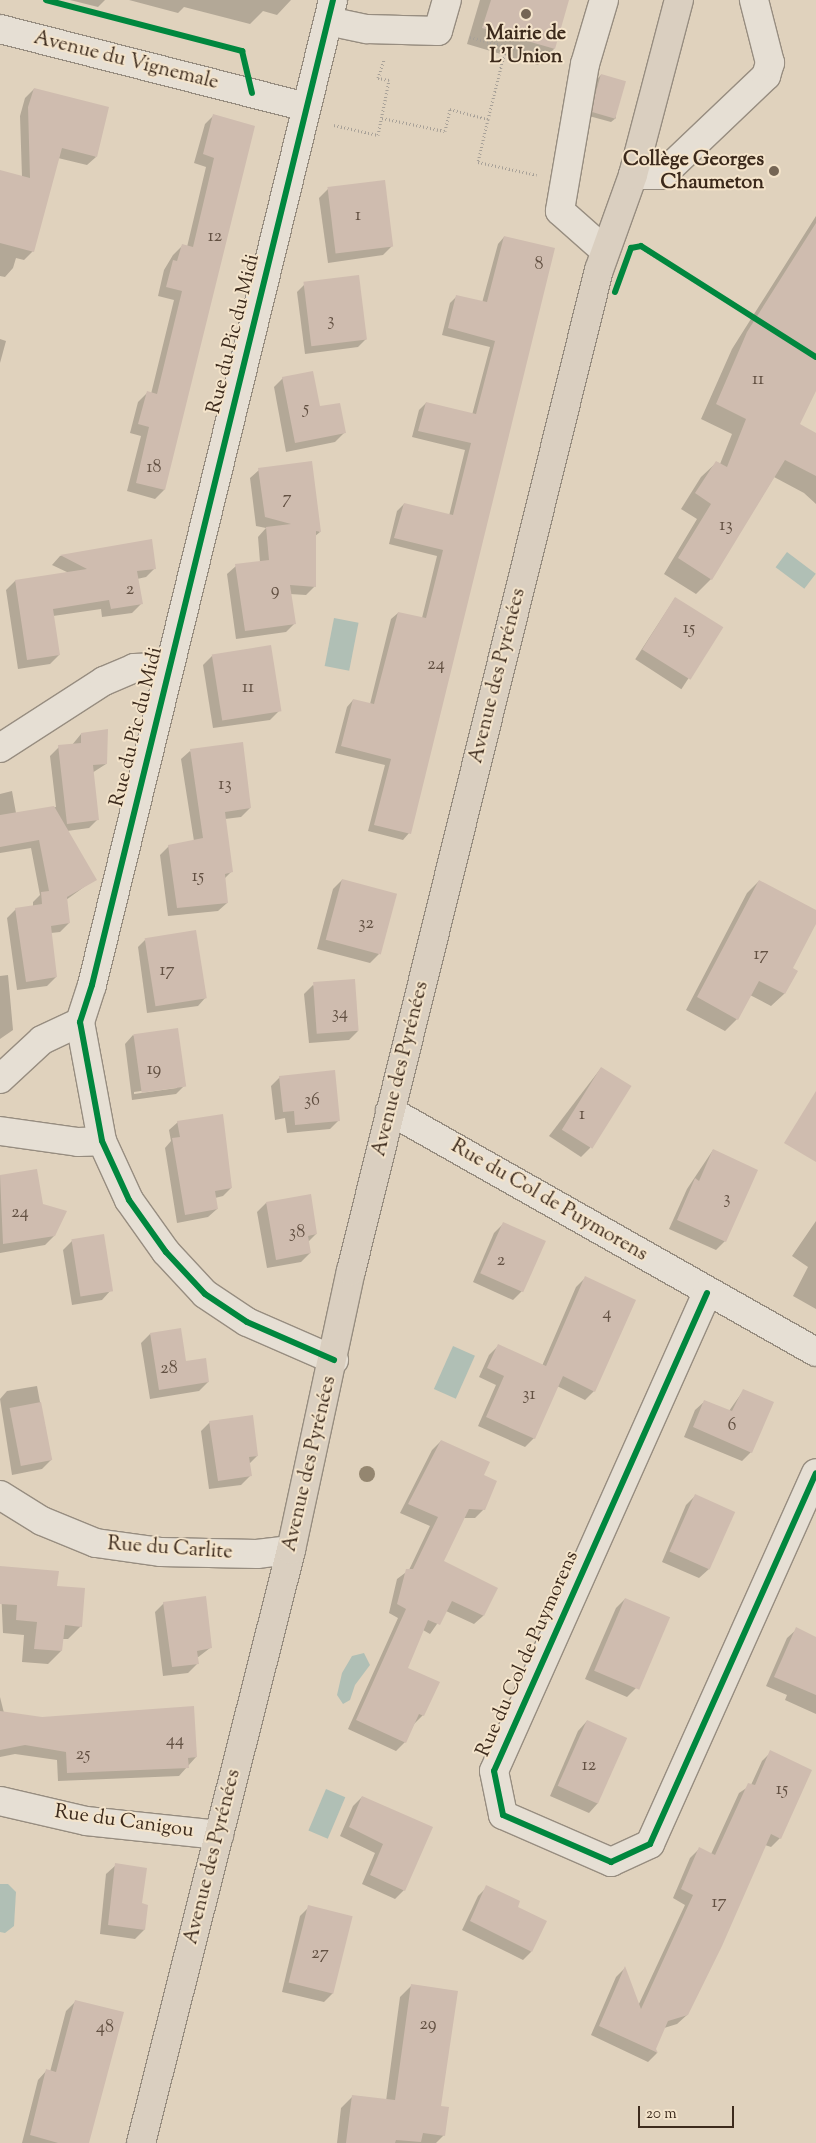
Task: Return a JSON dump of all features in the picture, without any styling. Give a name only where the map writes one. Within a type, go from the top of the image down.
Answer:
[{"type":"main road","name":"Avenue des Pyrénées","points":[[141,2143],[291,1550],[334,1360],[351,1271],[390,1111],[618,250],[633,175],[679,0]]},
{"type":"street","points":[[330,10],[367,29],[438,31],[447,0]]},
{"type":"street","points":[[604,0],[586,64],[560,211],[618,250]]},
{"type":"street","points":[[633,175],[662,175],[766,76],[770,63],[754,0]]},
{"type":"street","name":"Rue du Pic du Midi","points":[[330,10],[92,985],[80,1022],[102,1141],[129,1200],[166,1252],[205,1294],[246,1322],[334,1360]]},
{"type":"street","name":"Avenue du Vignemale","points":[[0,29],[306,107]]},
{"type":"street","points":[[0,748],[104,681],[134,668],[169,667]]},
{"type":"street","points":[[0,1079],[42,1040],[80,1022]]},
{"type":"street","name":"Rue du Col de Puymorens","points":[[390,1111],[707,1293],[816,1352]]},
{"type":"street","points":[[0,1131],[78,1142],[102,1141]]},
{"type":"street","name":"Rue du Col de Puymorens","points":[[707,1293],[494,1771],[502,1815],[611,1862],[650,1844],[816,1473]]},
{"type":"street","name":"Rue du Carlite","points":[[0,1495],[42,1521],[96,1543],[161,1552],[257,1554],[291,1550]]},
{"type":"street","name":"Rue du Canigou","points":[[0,1801],[86,1822],[219,1835]]},
{"type":"path","points":[[470,37],[548,58]]},
{"type":"path","points":[[506,47],[478,162],[523,172]]},
{"type":"path","points":[[330,124],[378,135],[390,80],[378,78],[384,56]]},
{"type":"path","points":[[382,118],[444,131],[450,109],[488,119]]},
{"type":"path","points":[[618,250],[641,246],[816,357]]},
{"type":"shaded area","points":[[787,552],[816,574],[804,589],[776,567]]},
{"type":"shaded area","points":[[334,618],[359,623],[349,671],[325,666]]},
{"type":"shaded area","points":[[453,1346],[475,1356],[456,1399],[434,1389]]},
{"type":"shaded area","points":[[364,1653],[370,1665],[355,1685],[350,1700],[343,1704],[337,1695],[342,1673],[352,1656]]},
{"type":"shaded area","points":[[326,1789],[345,1797],[328,1839],[308,1830]]},
{"type":"shaded area","points":[[0,1884],[8,1884],[16,1892],[14,1926],[5,1933],[0,1932]]},
{"type":"building","name":"Mairie de L'Union","points":[[491,0],[569,0],[555,49],[482,28]]},
{"type":"building","points":[[601,74],[626,81],[615,119],[590,111]]},
{"type":"building","points":[[34,88],[109,107],[97,157],[62,148],[34,252],[0,243],[0,170],[30,178],[28,107]]},
{"type":"building","points":[[213,114],[255,126],[165,490],[136,483],[149,427],[138,424],[147,391],[157,394],[182,291],[166,287],[173,260],[177,261],[182,244],[193,247],[214,158],[203,154]]},
{"type":"building","points":[[385,180],[393,247],[336,254],[327,187]]},
{"type":"building","points":[[816,223],[816,391],[800,424],[816,433],[816,476],[785,460],[712,580],[678,558],[711,504],[695,493],[716,461],[727,467],[746,419],[716,404],[747,332]]},
{"type":"building","points":[[504,236],[555,248],[411,834],[374,825],[391,759],[341,746],[353,699],[374,704],[398,612],[426,618],[443,550],[394,538],[404,503],[453,515],[471,443],[418,431],[426,402],[476,414],[495,341],[448,328],[456,295],[487,302]]},
{"type":"building","points":[[359,275],[367,340],[311,346],[303,282]]},
{"type":"building","points":[[313,371],[320,406],[340,403],[346,433],[295,443],[282,377]]},
{"type":"building","points":[[312,461],[321,532],[316,531],[316,587],[290,585],[296,624],[245,631],[235,564],[269,560],[266,527],[291,524],[265,517],[258,468]]},
{"type":"building","points":[[152,539],[156,569],[137,571],[143,604],[111,609],[109,600],[53,609],[60,655],[27,660],[15,580],[87,569],[60,555]]},
{"type":"building","points":[[675,597],[723,627],[690,680],[642,650]]},
{"type":"building","points":[[271,645],[281,711],[222,721],[212,654]]},
{"type":"building","points":[[108,729],[107,764],[93,765],[99,820],[67,824],[58,745],[81,743],[81,733]]},
{"type":"building","points":[[243,742],[251,808],[225,812],[233,872],[225,874],[228,903],[177,908],[168,845],[203,838],[190,749]]},
{"type":"building","points":[[54,806],[97,880],[67,897],[70,923],[51,926],[57,977],[26,982],[15,908],[42,904],[41,892],[49,891],[39,840],[0,847],[0,815]]},
{"type":"building","points":[[342,879],[397,894],[381,955],[326,940]]},
{"type":"building","points":[[759,880],[816,910],[816,924],[793,968],[798,971],[785,994],[759,981],[738,1020],[697,997]]},
{"type":"building","points":[[196,930],[207,998],[155,1006],[145,938]]},
{"type":"building","points":[[355,979],[359,1031],[317,1034],[313,982]]},
{"type":"building","points":[[178,1028],[186,1086],[142,1093],[133,1034]]},
{"type":"building","points":[[601,1067],[632,1086],[592,1149],[562,1130]]},
{"type":"building","points":[[335,1070],[340,1121],[295,1125],[294,1111],[283,1112],[279,1076]]},
{"type":"building","points":[[816,1091],[816,1162],[784,1143]]},
{"type":"building","points":[[223,1114],[232,1188],[215,1191],[218,1209],[185,1215],[172,1138],[180,1137],[177,1121]]},
{"type":"building","points":[[713,1149],[758,1170],[726,1242],[677,1220],[695,1178],[699,1181]]},
{"type":"building","points":[[37,1169],[43,1204],[67,1211],[55,1236],[3,1244],[0,1175]]},
{"type":"building","points":[[311,1194],[317,1234],[308,1236],[311,1253],[276,1260],[266,1202]]},
{"type":"building","points":[[503,1222],[546,1241],[523,1292],[480,1273]]},
{"type":"building","points":[[104,1234],[113,1291],[80,1296],[71,1239]]},
{"type":"building","points":[[585,1276],[636,1300],[595,1392],[563,1376],[535,1439],[486,1417],[504,1376],[487,1368],[498,1344],[546,1366]]},
{"type":"building","points":[[181,1328],[186,1361],[206,1358],[209,1382],[159,1390],[150,1333]]},
{"type":"building","points":[[743,1389],[774,1402],[752,1453],[693,1427],[704,1400],[732,1411]]},
{"type":"building","points":[[41,1402],[52,1460],[21,1466],[10,1408]]},
{"type":"building","points":[[253,1415],[258,1456],[249,1457],[252,1476],[218,1481],[209,1421]]},
{"type":"building","points":[[441,1440],[490,1462],[484,1475],[497,1481],[485,1510],[469,1509],[444,1561],[498,1588],[484,1616],[452,1601],[440,1625],[428,1620],[408,1668],[440,1682],[424,1716],[419,1714],[406,1743],[356,1720],[406,1609],[397,1604],[406,1569],[413,1569],[438,1517],[408,1504]]},
{"type":"building","points":[[695,1494],[735,1512],[710,1569],[669,1552]]},
{"type":"building","points":[[0,1566],[59,1571],[57,1586],[85,1588],[82,1627],[65,1625],[62,1651],[34,1649],[37,1622],[16,1620],[17,1605],[0,1604]]},
{"type":"building","points":[[206,1596],[212,1648],[197,1651],[199,1664],[172,1667],[163,1602]]},
{"type":"building","points":[[625,1598],[670,1617],[639,1690],[594,1671]]},
{"type":"building","points":[[796,1627],[816,1637],[816,1695],[774,1677]]},
{"type":"building","points":[[194,1706],[197,1757],[188,1758],[189,1768],[67,1773],[66,1752],[25,1745],[0,1750],[0,1711],[42,1717]]},
{"type":"building","points":[[587,1720],[627,1738],[598,1804],[558,1786]]},
{"type":"building","points":[[770,1750],[812,1770],[781,1839],[771,1834],[722,1946],[688,2015],[668,2021],[656,2049],[658,2053],[599,2026],[625,1966],[641,2009],[693,1895],[681,1889],[699,1847],[715,1855],[748,1783],[755,1785]]},
{"type":"building","points":[[362,1796],[433,1827],[405,1891],[370,1875],[383,1844],[349,1827]]},
{"type":"building","points":[[115,1863],[147,1868],[142,1903],[148,1905],[145,1930],[108,1925]]},
{"type":"building","points":[[486,1885],[520,1901],[518,1907],[547,1921],[532,1952],[470,1921]]},
{"type":"building","points":[[308,1905],[353,1916],[333,1994],[289,1983]]},
{"type":"building","points":[[411,1984],[458,1991],[441,2106],[449,2107],[445,2136],[423,2133],[421,2142],[396,2140],[395,2143],[346,2143],[352,2095],[395,2100]]},
{"type":"building","points":[[75,2000],[124,2012],[89,2143],[58,2143],[30,2135],[46,2069],[56,2072]]},
{"type":"cycle path","points":[[46,0],[242,51],[252,93]]},
{"type":"cycle path","points":[[333,0],[92,985],[80,1022],[102,1141],[129,1200],[166,1252],[205,1294],[247,1322],[334,1360]]},
{"type":"cycle path","points":[[615,292],[631,248],[641,246],[816,357]]},
{"type":"cycle path","points":[[707,1293],[494,1771],[503,1815],[611,1862],[650,1844],[816,1473]]},
{"type":"place","name":"Mairie de L'Union","points":[[526,14]]},
{"type":"place","name":"Collège Georges Chaumeton","points":[[774,171]]}]
